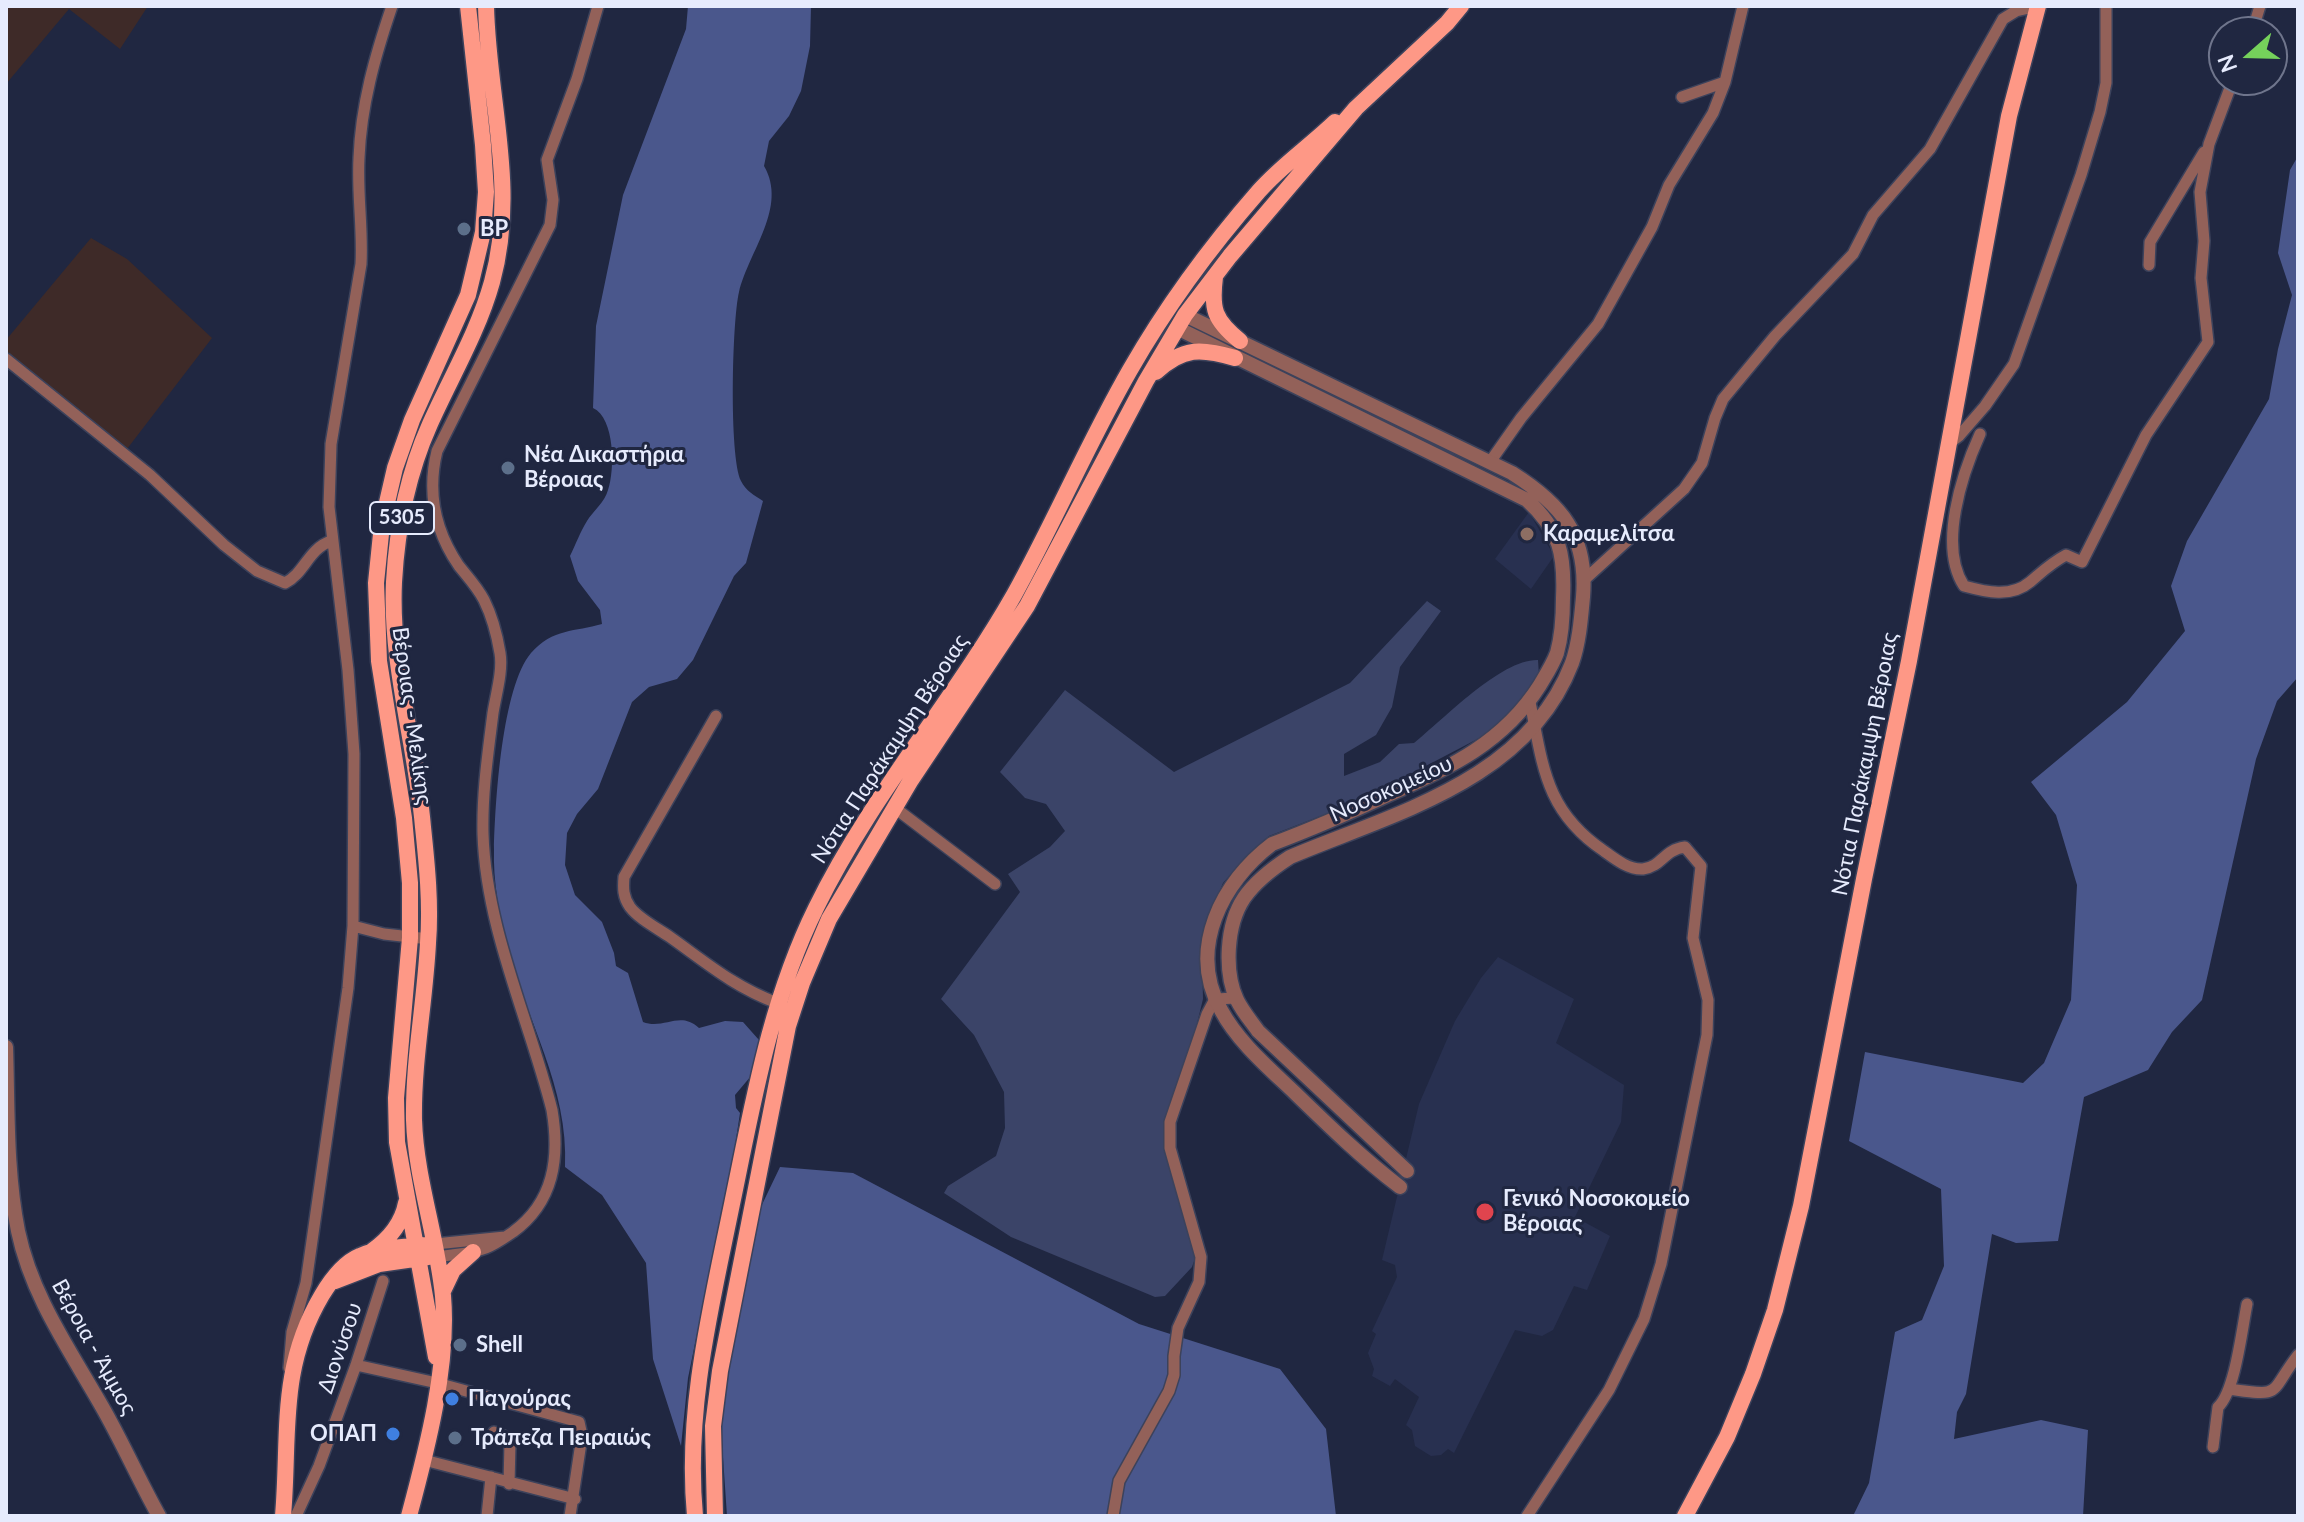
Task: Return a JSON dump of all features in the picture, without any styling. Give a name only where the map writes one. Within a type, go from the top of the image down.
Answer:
[{"type":"main road","name":"Βέροιας - Μελίκης","points":[[418,1252],[397,1142],[396,1098],[410,938],[404,818],[379,661],[376,583],[382,524],[395,468],[412,420],[468,295],[483,232],[486,192],[483,145],[468,6]]},
{"type":"main road","name":"Βέροιας - Μελίκης","points":[[436,1250],[418,1163],[414,1118],[429,939],[428,883],[423,825],[397,661],[394,583],[400,527],[412,473],[429,427],[486,301],[499,249],[504,211],[503,172],[486,6]]},
{"type":"main road","name":"Νότια Παράκαμψη Βέροιας","points":[[695,1516],[691,1477],[692,1439],[702,1351],[777,1003],[784,979],[817,905],[884,790],[1014,595],[1129,371],[1215,276],[1356,108],[1447,23],[1461,6]]},
{"type":"main road","name":"Νότια Παράκαμψη Βέροιας","points":[[1685,1516],[1727,1437],[1753,1374],[1775,1310],[1801,1206],[1950,443],[2009,116],[2038,6]]},
{"type":"main road","name":"Νότια Παράκαμψη Βέροιας","points":[[715,1516],[713,1426],[720,1371],[788,1026],[829,919],[895,808],[1027,606],[1177,317],[1261,189],[1299,152],[1344,114],[1356,108]]},
{"type":"main road","points":[[1215,276],[1213,304],[1216,317],[1240,341]]},
{"type":"main road","points":[[1146,381],[1174,357],[1185,352],[1210,351],[1235,358]]},
{"type":"main road","points":[[378,1266],[382,1243],[398,1225],[407,1201]]},
{"type":"main road","points":[[378,1266],[418,1252],[436,1250]]},
{"type":"main road","name":"5305","points":[[409,1516],[424,1460],[445,1336],[436,1250]]},
{"type":"main road","name":"5305","points":[[418,1252],[438,1379]]},
{"type":"main road","points":[[442,1293],[453,1270],[473,1252]]},
{"type":"main road","points":[[283,1516],[289,1386],[302,1335],[330,1283],[346,1264],[393,1264],[417,1279],[424,1293]]},
{"type":"street","points":[[289,1386],[292,1332],[306,1283],[348,988],[353,926],[354,754],[348,670],[331,541],[331,444],[361,264],[363,238],[359,160],[363,119],[369,79],[392,6]]},
{"type":"street","points":[[436,1250],[473,1252],[494,1245],[534,1213],[544,1198],[554,1169],[556,1135],[545,1081],[493,908],[485,862],[486,763],[501,657],[484,599],[458,565],[440,530],[433,505],[433,467],[437,451],[550,225],[553,200],[547,160],[577,79],[598,6]]},
{"type":"street","points":[[1490,462],[1598,324],[1652,227],[1669,185],[1713,113],[1725,82],[1743,6]]},
{"type":"street","points":[[1583,581],[1684,489],[1702,463],[1723,399],[1775,336],[1853,254],[1873,215],[1930,149],[2003,19],[2016,11],[2038,6]]},
{"type":"street","points":[[1950,443],[2002,385],[2014,364],[2029,324],[2100,112],[2106,83],[2106,6]]},
{"type":"street","points":[[1682,97],[1725,82]]},
{"type":"street","points":[[1980,434],[1957,493],[1953,552],[1956,575],[1964,586],[1991,593],[2011,591],[2028,584],[2047,565],[2066,555],[2082,562],[2146,435],[2208,342],[2201,278],[2204,241],[2200,192],[2209,144],[2227,96]]},
{"type":"street","points":[[2149,265],[2150,242],[2209,144]]},
{"type":"street","name":"Νοσοκομείου","points":[[1177,317],[1240,341],[1490,462],[1538,489],[1557,506],[1570,525],[1581,563],[1583,581],[1579,631],[1573,660],[1551,704],[1503,757],[1448,792],[1304,851],[1276,866],[1244,898],[1233,920],[1229,963],[1236,998],[1258,1031],[1407,1171]]},
{"type":"street","name":"Νοσοκομείου","points":[[1177,317],[1235,358],[1527,500],[1543,515],[1561,551],[1564,572],[1562,624],[1557,653],[1530,702],[1482,748],[1446,770],[1272,844],[1253,859],[1229,888],[1212,926],[1207,948],[1215,999],[1238,1035],[1333,1130],[1400,1187]]},
{"type":"street","points":[[6,359],[150,475],[224,545],[257,571],[285,583],[319,546],[331,541]]},
{"type":"street","points":[[1527,1516],[1609,1390],[1644,1319],[1661,1264],[1701,1070],[1707,1035],[1708,1000],[1693,938],[1701,866],[1685,847],[1673,849],[1655,866],[1640,869],[1621,863],[1591,842],[1564,814],[1548,787],[1530,702]]},
{"type":"street","points":[[716,716],[624,877],[622,890],[627,902],[641,917],[729,980],[777,1003]]},
{"type":"street","points":[[895,808],[995,884]]},
{"type":"street","points":[[353,926],[429,939]]},
{"type":"street","points":[[1113,1516],[1119,1481],[1169,1391],[1174,1375],[1178,1328],[1199,1282],[1201,1257],[1170,1148],[1170,1122],[1207,1014],[1215,999],[1236,998]]},
{"type":"street","name":"Βέροια - Άμμος","points":[[6,1047],[8,1167],[19,1233],[42,1303],[107,1416],[159,1516]]},
{"type":"street","points":[[436,1250],[505,1237]]},
{"type":"street","name":"Διονύσου","points":[[296,1516],[319,1466],[356,1365],[378,1266]]},
{"type":"street","points":[[2213,1447],[2218,1407],[2229,1389],[2247,1304]]},
{"type":"street","points":[[2229,1389],[2265,1394],[2272,1391],[2298,1355]]},
{"type":"street","points":[[356,1365],[438,1379],[579,1422],[582,1436],[575,1499],[570,1516]]},
{"type":"street","points":[[494,1432],[510,1443],[509,1484]]},
{"type":"street","points":[[424,1460],[575,1499]]},
{"type":"street","points":[[487,1516],[491,1477]]},
{"type":"shaded area","points":[[6,6],[148,6],[120,49],[69,9],[6,84]]},
{"type":"shaded area","points":[[688,6],[811,6],[810,46],[801,91],[789,116],[769,141],[764,166],[772,197],[769,213],[744,276],[737,307],[733,388],[737,467],[745,488],[763,501],[746,563],[734,576],[693,660],[677,679],[649,687],[632,702],[598,789],[577,814],[567,833],[565,865],[575,895],[602,922],[616,966],[628,973],[643,1022],[658,1024],[678,1020],[699,1028],[725,1021],[743,1022],[759,1040],[751,1076],[735,1095],[736,1108],[740,1113],[735,1146],[688,1378],[681,1446],[653,1359],[646,1263],[602,1195],[565,1167],[564,1138],[553,1082],[515,973],[501,921],[494,849],[502,746],[521,669],[531,653],[548,639],[602,624],[600,610],[578,581],[570,556],[585,525],[606,494],[612,470],[606,422],[593,408],[596,326],[623,195],[686,29]]},
{"type":"shaded area","points":[[2298,156],[2298,677],[2277,701],[2256,759],[2202,1000],[2172,1032],[2148,1070],[2084,1097],[2058,1241],[2016,1243],[1992,1234],[1966,1394],[1957,1412],[1954,1439],[2041,1420],[2088,1430],[2083,1516],[1853,1516],[1869,1483],[1895,1332],[1922,1320],[1944,1266],[1941,1189],[1849,1141],[1865,1052],[2023,1083],[2044,1063],[2071,1000],[2077,885],[2056,815],[2031,782],[2127,702],[2185,631],[2171,586],[2187,541],[2269,399],[2292,295],[2278,253],[2290,170]]},
{"type":"shaded area","points":[[91,238],[127,259],[212,338],[127,449],[6,351],[6,340]]},
{"type":"shaded area","name":"Καραμελίτσα","points":[[1529,512],[1554,556],[1531,589],[1495,559]]},
{"type":"shaded area","points":[[1427,601],[1441,611],[1400,667],[1392,707],[1376,735],[1344,754],[1344,776],[1380,762],[1399,744],[1414,743],[1473,692],[1507,669],[1538,660],[1539,676],[1512,710],[1487,734],[1357,802],[1269,836],[1223,883],[1207,922],[1202,956],[1203,999],[1167,1117],[1166,1157],[1196,1255],[1192,1267],[1165,1296],[1155,1297],[1011,1237],[944,1193],[948,1186],[996,1156],[1005,1128],[1004,1092],[974,1035],[941,999],[1020,892],[1008,874],[1050,847],[1065,831],[1046,804],[1025,798],[1000,772],[1065,690],[1174,772],[1350,683]]},
{"type":"shaded area","name":"Γενικό Νοσοκομείο Βέροιας","points":[[1498,957],[1574,999],[1556,1043],[1624,1085],[1621,1122],[1575,1217],[1610,1236],[1587,1290],[1574,1286],[1553,1330],[1542,1336],[1515,1330],[1454,1453],[1448,1449],[1441,1455],[1431,1456],[1415,1446],[1412,1430],[1406,1425],[1419,1397],[1395,1379],[1390,1386],[1372,1376],[1374,1369],[1368,1353],[1376,1334],[1372,1331],[1397,1277],[1395,1265],[1382,1260],[1419,1104],[1455,1021]]},
{"type":"shaded area","points":[[780,1167],[853,1173],[1139,1324],[1280,1369],[1326,1429],[1336,1516],[727,1516],[720,1413],[757,1215]]},
{"type":"place","name":"BP","points":[[464,229]]},
{"type":"place","name":"Νέα Δικαστήρια Βέροιας","points":[[508,468]]},
{"type":"place","name":"Καραμελίτσα","points":[[1527,534]]},
{"type":"place","name":"Γενικό Νοσοκομείο Βέροιας","points":[[1485,1212]]},
{"type":"place","name":"Shell","points":[[460,1345]]},
{"type":"place","name":"Παγούρας","points":[[452,1399]]},
{"type":"place","name":"ΟΠΑΠ","points":[[393,1434]]},
{"type":"place","name":"Τράπεζα Πειραιώς","points":[[455,1438]]}]
